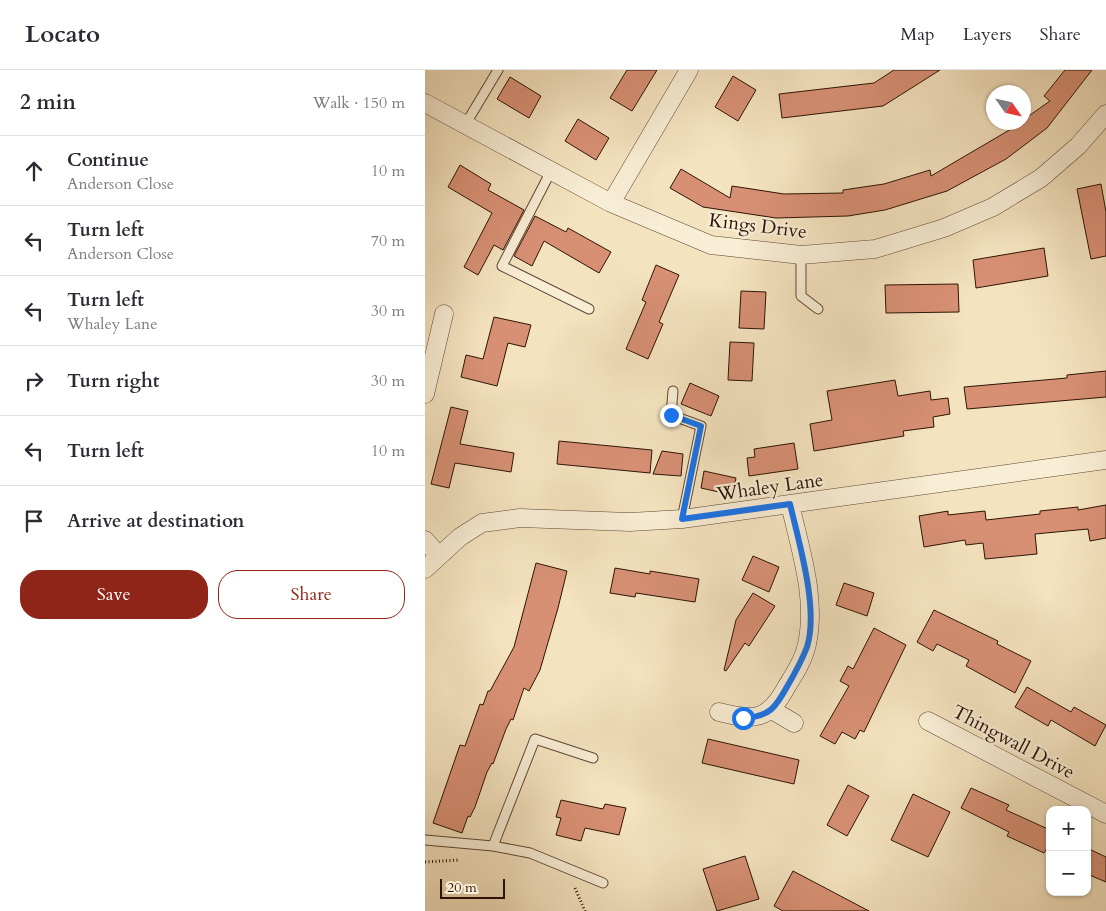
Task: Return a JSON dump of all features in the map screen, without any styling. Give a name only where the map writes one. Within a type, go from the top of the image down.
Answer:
[{"type":"street","points":[[611,203],[689,70]]},
{"type":"street","name":"Kings Drive","points":[[425,103],[611,203],[711,245],[801,255],[875,249],[944,228],[993,207],[1041,178],[1078,146],[1106,114]]},
{"type":"street","points":[[425,394],[444,314]]},
{"type":"street","name":"Whaley Lane","points":[[425,569],[460,537],[482,523],[520,518],[630,522],[682,519],[1106,460]]},
{"type":"street","points":[[719,712],[759,717],[772,710],[798,667],[807,645],[809,618],[808,582],[790,504]]},
{"type":"street","points":[[425,540],[439,556]]},
{"type":"street","points":[[772,710],[794,723]]},
{"type":"street","name":"Thingwall Drive","points":[[928,721],[1106,814]]},
{"type":"lane","points":[[465,125],[498,70]]},
{"type":"lane","points":[[551,171],[502,266],[589,309]]},
{"type":"lane","points":[[801,255],[801,296],[818,309]]},
{"type":"lane","points":[[673,391],[671,415],[701,426],[682,519]]},
{"type":"lane","points":[[493,846],[535,739],[593,758]]},
{"type":"lane","points":[[425,840],[493,846],[530,853],[603,883]]},
{"type":"path","points":[[425,862],[463,860]]},
{"type":"path","points":[[573,885],[585,911]]},
{"type":"building","points":[[627,70],[657,70],[632,111],[610,98]]},
{"type":"building","points":[[894,70],[940,70],[883,106],[782,118],[779,94],[874,83]]},
{"type":"building","points":[[1065,70],[1092,70],[1047,128],[1006,159],[947,191],[885,210],[848,216],[776,218],[703,207],[670,188],[681,169],[730,198],[732,186],[784,194],[843,193],[843,190],[884,184],[930,170],[931,176],[1009,130],[1031,130],[1031,114],[1050,101],[1044,96]]},
{"type":"building","points":[[733,76],[756,90],[738,121],[715,107]]},
{"type":"building","points":[[510,77],[541,96],[529,118],[497,99]]},
{"type":"building","points":[[578,119],[609,138],[596,160],[565,141]]},
{"type":"building","points":[[460,165],[491,184],[488,190],[524,210],[503,250],[494,245],[478,275],[464,267],[492,213],[448,187]]},
{"type":"building","points":[[1101,184],[1106,212],[1106,256],[1091,259],[1077,189]]},
{"type":"building","points":[[535,216],[566,232],[568,228],[611,252],[599,273],[544,241],[532,266],[514,256]]},
{"type":"building","points":[[1044,248],[1048,276],[976,288],[973,260]]},
{"type":"building","points":[[656,265],[679,275],[659,322],[663,324],[648,359],[626,349],[646,302],[642,300]]},
{"type":"building","points":[[958,284],[959,312],[886,313],[885,285]]},
{"type":"building","points":[[741,291],[766,292],[764,329],[739,328]]},
{"type":"building","points":[[494,317],[531,325],[525,347],[508,343],[497,386],[461,377],[466,355],[483,359]]},
{"type":"building","points":[[730,342],[754,343],[752,381],[728,380]]},
{"type":"building","points":[[1106,371],[1106,397],[967,409],[964,387],[1067,378],[1067,375]]},
{"type":"building","points":[[895,380],[898,396],[930,391],[931,400],[948,398],[950,414],[933,417],[934,427],[903,431],[904,436],[814,451],[810,424],[832,420],[827,391]]},
{"type":"building","points":[[690,383],[719,396],[711,416],[681,404]]},
{"type":"building","points":[[451,407],[468,411],[460,444],[514,453],[511,472],[455,463],[449,488],[431,484]]},
{"type":"building","points":[[559,441],[652,450],[650,473],[557,464]]},
{"type":"building","points":[[794,443],[798,469],[749,476],[747,458],[755,457],[754,449]]},
{"type":"building","points":[[662,451],[683,454],[681,476],[653,474]]},
{"type":"building","points":[[704,471],[736,478],[732,495],[701,488]]},
{"type":"building","points":[[1106,505],[1106,538],[1090,541],[1088,529],[1035,534],[1037,554],[985,559],[983,543],[966,545],[965,540],[924,547],[919,516],[948,511],[948,515],[985,511],[986,520],[1040,514],[1040,511],[1078,507],[1078,510]]},
{"type":"building","points":[[753,556],[779,567],[769,592],[742,580]]},
{"type":"building","points":[[536,563],[567,571],[558,608],[540,670],[529,691],[524,688],[513,720],[511,719],[506,729],[493,764],[487,772],[475,807],[470,817],[468,816],[462,833],[433,823],[460,745],[465,746],[480,704],[483,705],[488,691],[490,691],[514,647]]},
{"type":"building","points":[[615,568],[650,574],[650,571],[699,579],[695,602],[636,593],[635,597],[610,593]]},
{"type":"building","points":[[844,583],[874,593],[867,616],[836,605]]},
{"type":"building","points":[[753,593],[775,606],[749,646],[745,643],[726,671],[724,670],[736,620]]},
{"type":"building","points":[[934,610],[998,641],[997,644],[1031,661],[1015,693],[966,666],[969,660],[937,644],[933,651],[917,642]]},
{"type":"building","points":[[874,628],[906,645],[864,732],[860,730],[855,739],[842,732],[835,744],[820,736],[849,686],[840,681],[848,666],[853,669]]},
{"type":"building","points":[[1027,687],[1071,712],[1074,707],[1106,725],[1095,746],[1051,720],[1048,726],[1015,707]]},
{"type":"building","points":[[708,739],[799,760],[794,784],[702,763]]},
{"type":"building","points":[[848,785],[869,796],[847,836],[827,825]]},
{"type":"building","points":[[971,788],[1009,805],[1006,810],[1046,828],[1046,850],[1044,853],[1007,836],[1009,832],[961,808]]},
{"type":"building","points":[[913,794],[950,812],[928,857],[891,840]]},
{"type":"building","points":[[561,800],[603,809],[605,804],[626,808],[619,835],[585,828],[581,841],[556,835],[561,818],[556,817]]},
{"type":"building","points":[[1091,850],[1106,857],[1106,882],[1091,876]]},
{"type":"building","points":[[745,856],[759,899],[717,911],[703,869]]},
{"type":"building","points":[[793,871],[869,911],[783,911],[774,906]]},
{"type":"route","points":[[671,415],[701,426],[682,519],[790,504],[808,582],[809,618],[807,645],[798,667],[772,710],[759,717],[743,718]]}]
